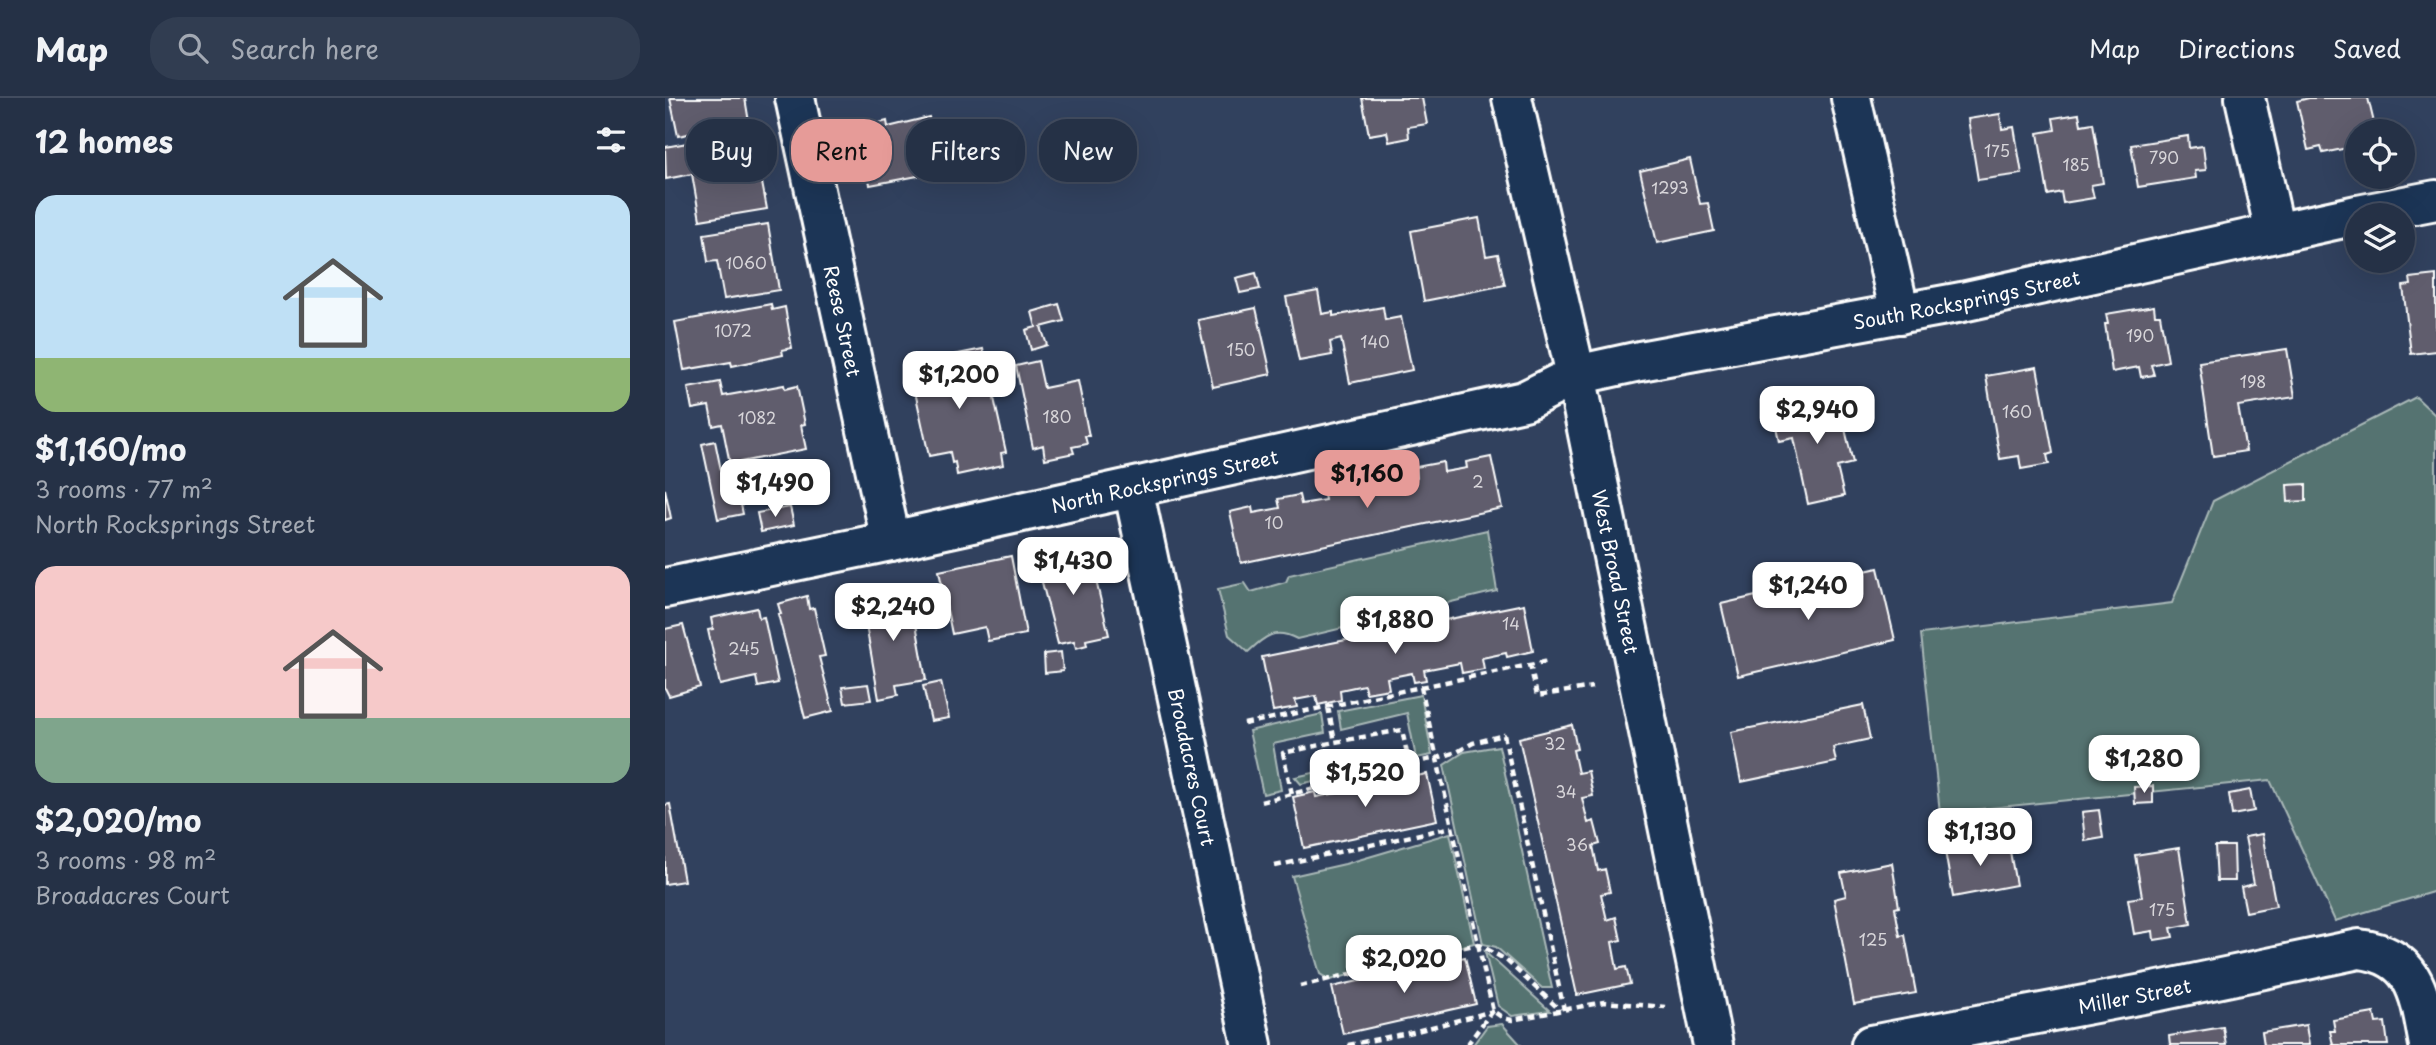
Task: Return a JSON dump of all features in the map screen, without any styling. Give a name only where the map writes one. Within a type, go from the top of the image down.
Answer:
[{"type":"street","name":"Reese Street","points":[[795,98],[891,541]]},
{"type":"street","name":"West Broad Street","points":[[1512,98],[1576,375],[1713,1045]]},
{"type":"street","points":[[1851,98],[1900,314]]},
{"type":"street","points":[[2245,98],[2275,232]]},
{"type":"street","name":"South Rocksprings Street","points":[[2415,204],[2436,200]]},
{"type":"street","name":"South Rocksprings Street","points":[[1576,375],[1988,296],[2345,218]]},
{"type":"street","name":"North Rocksprings Street","points":[[665,588],[891,541],[1524,401],[1576,375]]},
{"type":"street","name":"Broadacres Court","points":[[1133,488],[1252,1045]]},
{"type":"street","name":"Miller Street","points":[[1871,1045],[2159,991],[2359,949],[2378,952],[2405,968],[2415,983],[2421,1000],[2429,1045]]},
{"type":"path","points":[[1244,724],[1549,661]]},
{"type":"path","points":[[1530,664],[1537,696],[1592,687]]},
{"type":"path","points":[[1421,687],[1493,1011]]},
{"type":"path","points":[[1328,707],[1335,742]]},
{"type":"path","points":[[1292,794],[1283,753],[1402,730],[1409,763]]},
{"type":"path","points":[[1261,802],[1437,758],[1457,752],[1473,743],[1504,735],[1562,1010]]},
{"type":"path","points":[[1275,866],[1452,827]]},
{"type":"path","points":[[1300,986],[1478,944],[1506,960],[1562,1010]]},
{"type":"path","points":[[1348,1045],[1413,1032],[1493,1011],[1512,1020],[1604,1002],[1665,1007]]},
{"type":"path","points":[[1467,1045],[1493,1011]]},
{"type":"green space","points":[[2416,397],[2436,416],[2436,891],[2335,921],[2270,780],[1940,813],[1921,634],[2172,603],[2213,501]]},
{"type":"green space","points":[[1487,530],[1497,591],[1297,639],[1289,635],[1270,635],[1248,652],[1229,635],[1218,589],[1245,583],[1251,592],[1286,582],[1289,575]]},
{"type":"green space","points":[[1421,695],[1432,755],[1416,758],[1407,713],[1341,729],[1338,711]]},
{"type":"green space","points":[[1322,714],[1325,733],[1273,744],[1281,790],[1263,794],[1249,731]]},
{"type":"green space","points":[[1499,746],[1552,988],[1542,988],[1496,947],[1483,944],[1444,765],[1464,752]]},
{"type":"green space","points":[[1347,753],[1351,766],[1397,756],[1393,762],[1301,784],[1295,777],[1331,769],[1330,757]]},
{"type":"green space","points":[[1450,833],[1474,943],[1330,980],[1320,974],[1292,876],[1345,864]]},
{"type":"green space","points":[[1485,952],[1550,1011],[1512,1016],[1498,1006]]},
{"type":"green space","points":[[1502,1024],[1521,1045],[1473,1045],[1487,1026]]},
{"type":"building","points":[[670,98],[745,98],[748,119],[686,119],[686,134],[678,136]]},
{"type":"building","points":[[1362,98],[1422,98],[1427,124],[1408,127],[1409,138],[1389,142],[1387,132],[1369,135]]},
{"type":"building","points":[[2309,98],[2368,98],[2373,119],[2345,119],[2345,148],[2323,153],[2321,147],[2308,150],[2297,101]]},
{"type":"building","points":[[2000,114],[2002,129],[2014,127],[2022,174],[1978,180],[1968,119]]},
{"type":"building","points":[[2079,114],[2081,125],[2093,123],[2103,183],[2091,185],[2094,198],[2063,203],[2061,192],[2048,195],[2038,133],[2055,130],[2053,118]]},
{"type":"building","points":[[906,123],[906,178],[892,181],[892,126]]},
{"type":"building","points":[[2188,136],[2189,148],[2203,146],[2206,170],[2195,171],[2196,178],[2138,187],[2131,145]]},
{"type":"building","points":[[686,143],[686,175],[666,179],[665,147]]},
{"type":"building","points":[[1690,159],[1700,204],[1708,203],[1714,231],[1657,243],[1640,171]]},
{"type":"building","points":[[693,182],[762,182],[767,209],[700,220]]},
{"type":"building","points":[[1479,218],[1486,256],[1498,254],[1505,285],[1424,301],[1411,231]]},
{"type":"building","points":[[768,224],[779,290],[724,299],[717,261],[708,262],[704,234]]},
{"type":"building","points":[[1256,273],[1260,289],[1240,293],[1236,278]]},
{"type":"building","points":[[2436,275],[2436,351],[2411,354],[2403,286],[2411,285],[2410,278]]},
{"type":"building","points":[[1318,291],[1322,314],[1333,312],[1333,316],[1383,307],[1385,320],[1401,317],[1412,370],[1350,383],[1341,339],[1330,342],[1332,355],[1299,361],[1286,297]]},
{"type":"building","points":[[771,304],[772,310],[785,307],[792,348],[782,350],[783,355],[732,366],[731,362],[684,370],[675,322]]},
{"type":"building","points":[[1059,304],[1064,321],[1041,327],[1047,345],[1031,350],[1026,330],[1036,327],[1032,312]]},
{"type":"building","points":[[2154,306],[2155,315],[2160,315],[2168,361],[2151,365],[2154,375],[2141,377],[2139,367],[2112,372],[2106,314]]},
{"type":"building","points":[[1256,308],[1271,374],[1213,387],[1198,320]]},
{"type":"building","points":[[983,349],[1006,452],[1001,453],[1003,465],[957,475],[950,452],[929,456],[909,364]]},
{"type":"building","points":[[2287,349],[2295,397],[2238,406],[2246,451],[2213,456],[2199,362]]},
{"type":"building","points":[[1038,361],[1044,388],[1078,381],[1089,436],[1085,436],[1087,444],[1072,447],[1074,453],[1045,459],[1043,445],[1033,448],[1016,366]]},
{"type":"building","points":[[2037,367],[2053,453],[2047,455],[2049,464],[2021,469],[2019,456],[2000,459],[1986,376]]},
{"type":"building","points":[[720,382],[723,396],[784,385],[785,389],[797,386],[805,424],[801,425],[806,449],[730,464],[722,424],[713,426],[709,406],[692,409],[688,388]]},
{"type":"building","points":[[1812,398],[1814,404],[1838,399],[1853,463],[1837,467],[1844,496],[1808,504],[1794,438],[1779,441],[1773,412],[1801,406],[1800,401]]},
{"type":"building","points":[[715,441],[722,475],[734,472],[743,514],[718,519],[702,444]]},
{"type":"building","points":[[1491,457],[1502,508],[1241,563],[1230,512],[1252,507],[1253,513],[1280,508],[1278,499],[1299,495],[1301,504],[1325,500],[1323,489],[1347,485],[1349,494],[1370,490],[1368,478],[1394,473],[1396,482],[1417,478],[1416,467],[1443,462],[1444,472],[1467,468],[1466,462]]},
{"type":"building","points":[[2306,484],[2306,501],[2288,502],[2287,485]]},
{"type":"building","points":[[665,489],[671,518],[665,520]]},
{"type":"building","points":[[790,507],[794,525],[761,532],[757,513]]},
{"type":"building","points":[[1088,547],[1109,635],[1086,640],[1087,645],[1076,648],[1074,641],[1058,644],[1036,559]]},
{"type":"building","points":[[1011,556],[1026,634],[988,641],[985,627],[952,634],[939,571]]},
{"type":"building","points":[[1878,568],[1895,640],[1738,676],[1721,604]]},
{"type":"building","points":[[899,591],[901,603],[912,601],[926,680],[896,685],[898,695],[879,699],[863,608],[869,607],[867,597]]},
{"type":"building","points":[[807,596],[809,609],[814,608],[825,656],[819,657],[833,711],[805,718],[778,614],[781,614],[778,604]]},
{"type":"building","points":[[1524,604],[1533,651],[1507,657],[1506,653],[1482,658],[1484,669],[1462,673],[1460,663],[1424,670],[1426,680],[1414,682],[1412,673],[1387,678],[1389,689],[1366,693],[1364,685],[1340,690],[1341,700],[1318,705],[1316,696],[1295,700],[1297,707],[1273,711],[1262,657]]},
{"type":"building","points":[[757,608],[759,618],[764,617],[778,683],[758,687],[756,677],[720,685],[708,630],[713,629],[711,618]]},
{"type":"building","points":[[683,625],[700,687],[669,696],[665,688],[665,629]]},
{"type":"building","points":[[1061,652],[1063,671],[1045,673],[1044,654]]},
{"type":"building","points":[[941,682],[949,718],[931,721],[923,686]]},
{"type":"building","points":[[868,684],[871,700],[845,703],[842,687]]},
{"type":"building","points":[[1863,705],[1870,739],[1833,747],[1836,762],[1741,782],[1731,732]]},
{"type":"building","points":[[1572,725],[1577,749],[1573,750],[1578,773],[1588,771],[1593,796],[1582,798],[1588,823],[1594,821],[1600,844],[1593,846],[1598,871],[1605,869],[1610,892],[1601,894],[1607,920],[1616,917],[1621,940],[1612,942],[1617,969],[1626,967],[1630,984],[1577,995],[1519,738]]},
{"type":"building","points":[[1410,769],[1411,777],[1427,774],[1437,820],[1304,848],[1293,797],[1315,792],[1316,797],[1338,793],[1336,784],[1361,780],[1363,790],[1386,785],[1384,774]]},
{"type":"building","points":[[2153,786],[2153,803],[2135,804],[2134,787]]},
{"type":"building","points":[[2250,790],[2254,811],[2232,815],[2229,794]]},
{"type":"building","points":[[670,804],[684,881],[665,884],[665,805]]},
{"type":"building","points":[[2099,810],[2103,838],[2085,841],[2082,812]]},
{"type":"building","points":[[2262,834],[2276,906],[2246,912],[2241,887],[2254,884],[2245,837]]},
{"type":"building","points":[[2008,840],[2016,885],[1953,897],[1945,851]]},
{"type":"building","points":[[2215,846],[2234,846],[2235,881],[2217,881]]},
{"type":"building","points":[[2179,848],[2191,924],[2171,928],[2173,937],[2154,940],[2153,931],[2134,934],[2128,899],[2142,897],[2135,855]]},
{"type":"building","points":[[1892,863],[1899,907],[1895,908],[1900,936],[1905,935],[1916,993],[1854,1004],[1834,899],[1846,896],[1841,873]]},
{"type":"building","points":[[1465,957],[1476,1004],[1343,1034],[1332,987]]},
{"type":"building","points":[[2374,1013],[2376,1023],[2385,1022],[2388,1045],[2333,1045],[2330,1031],[2335,1031],[2333,1020]]},
{"type":"building","points":[[2306,1025],[2309,1045],[2264,1045],[2262,1032]]},
{"type":"building","points":[[2223,1027],[2226,1045],[2170,1045],[2169,1036]]}]
